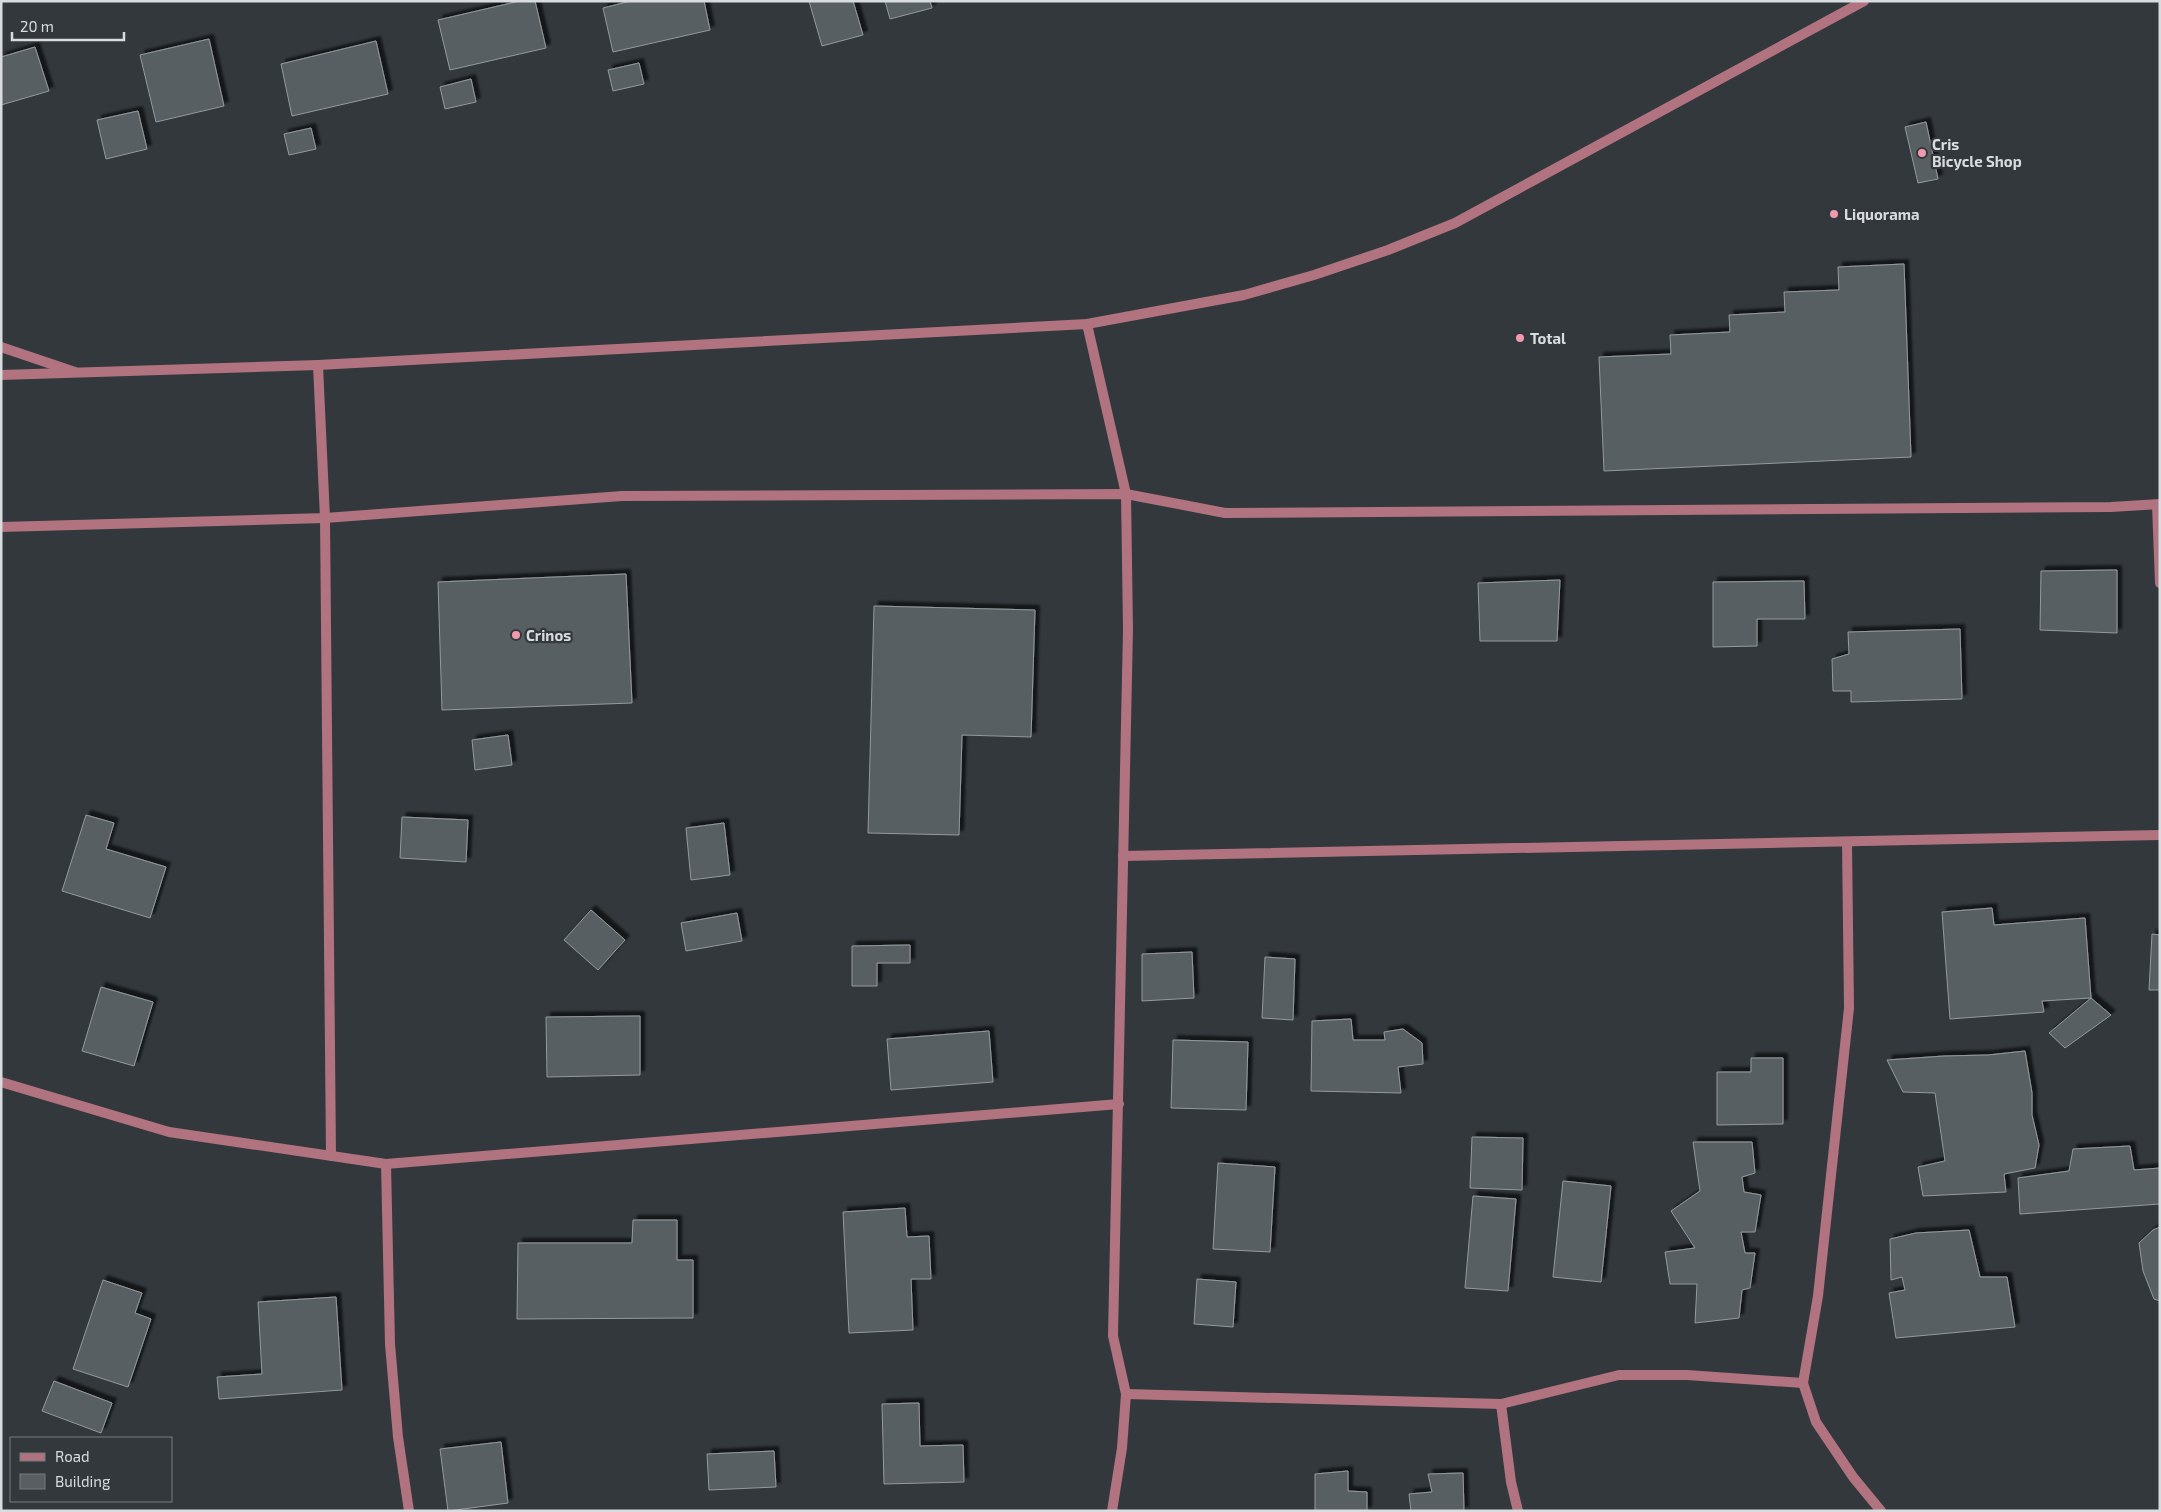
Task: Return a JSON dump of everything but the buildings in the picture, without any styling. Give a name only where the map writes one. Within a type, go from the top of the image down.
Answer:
[{"type":"street","points":[[1,375],[318,365],[1087,324],[1244,295],[1314,275],[1388,250],[1456,223],[1864,1]]},
{"type":"street","points":[[1087,324],[1126,494],[1128,629],[1113,1336],[1126,1394],[1122,1448],[1112,1511]]},
{"type":"street","points":[[1,347],[76,373]]},
{"type":"street","points":[[318,365],[325,518],[331,1156]]},
{"type":"street","points":[[1,527],[325,518],[622,496],[1126,494],[1225,513],[2111,507],[2158,504],[2160,583]]},
{"type":"street","points":[[1123,856],[2160,835]]},
{"type":"street","points":[[1847,842],[1849,1008],[1818,1296],[1803,1383],[1816,1422],[1853,1476],[1881,1511]]},
{"type":"street","points":[[1,1082],[169,1132],[386,1164],[1119,1104]]},
{"type":"street","points":[[386,1164],[390,1344],[398,1437],[409,1511]]},
{"type":"street","points":[[1126,1394],[1501,1404],[1618,1375],[1687,1375],[1803,1383]]},
{"type":"street","points":[[1501,1404],[1511,1482],[1518,1511]]},
{"type":"place","name":"Cris Bicycle Shop","points":[[1922,153]]},
{"type":"place","name":"Liquorama","points":[[1834,214]]},
{"type":"place","name":"Total","points":[[1520,338]]},
{"type":"place","name":"Crinos","points":[[516,635]]}]
